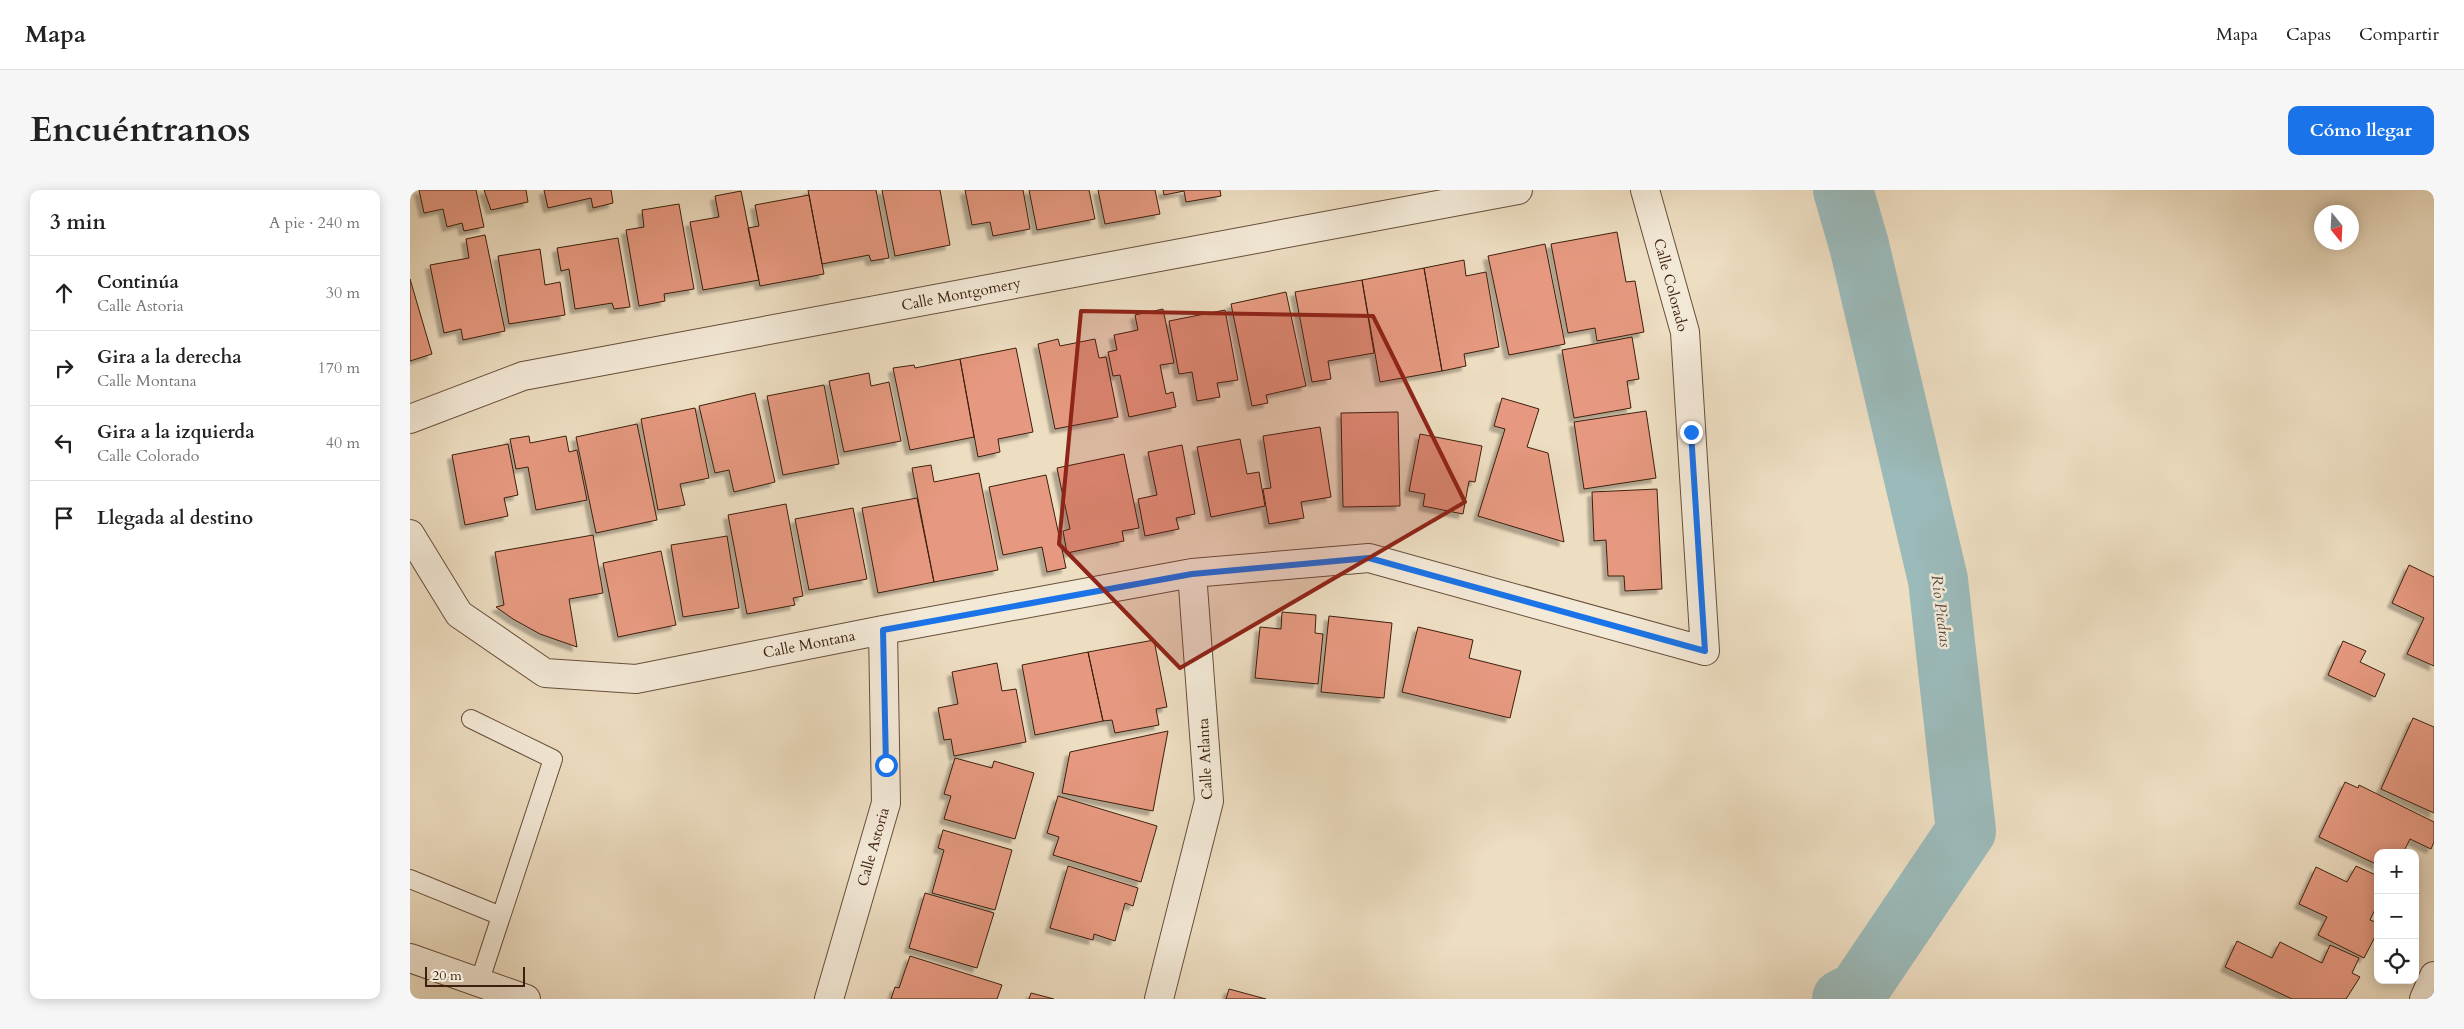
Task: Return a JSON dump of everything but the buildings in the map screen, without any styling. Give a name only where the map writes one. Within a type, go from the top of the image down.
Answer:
[{"type":"street","name":"Calle Montgomery","points":[[410,419],[523,376],[1518,190]]},
{"type":"street","name":"Calle Colorado","points":[[1645,190],[1685,332],[1705,651]]},
{"type":"street","name":"Calle Montana","points":[[410,534],[459,614],[545,673],[636,679],[883,630],[1192,574],[1369,558],[1705,651]]},
{"type":"street","name":"Calle Atlanta","points":[[1159,999],[1209,801],[1192,574]]},
{"type":"street","name":"Calle Astoria","points":[[829,999],[886,803],[883,630]]},
{"type":"street","points":[[410,958],[526,999]]},
{"type":"street","points":[[2424,999],[2434,976]]},
{"type":"lane","points":[[471,719],[553,759],[479,983]]},
{"type":"lane","points":[[410,879],[501,916]]},
{"type":"highlighted area","points":[[1081,311],[1373,316],[1465,502],[1180,668],[1059,544]]},
{"type":"waterway","name":"Río Piedras","points":[[1842,999],[1858,991],[1966,831],[1938,580],[1859,245],[1843,190]]},
{"type":"route","points":[[886,765],[883,630],[1192,574],[1369,558],[1705,651],[1691,432]]}]
